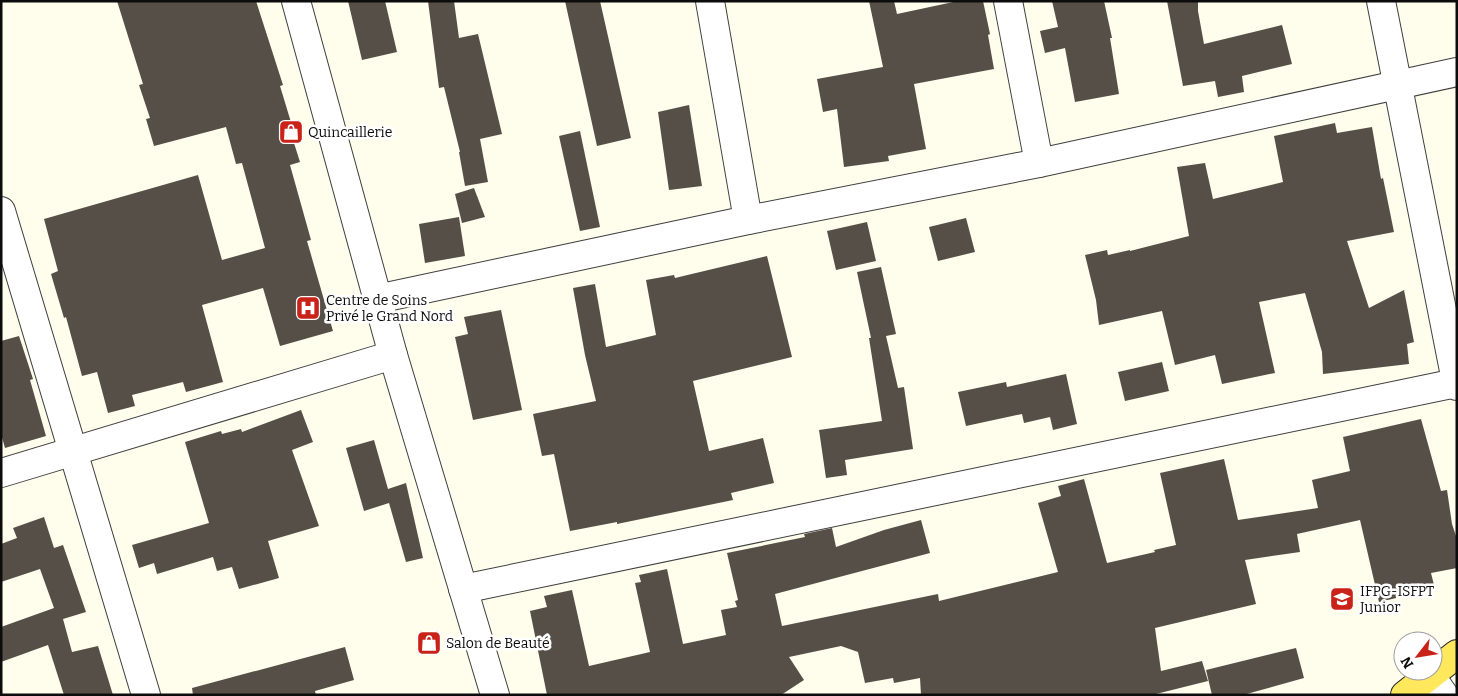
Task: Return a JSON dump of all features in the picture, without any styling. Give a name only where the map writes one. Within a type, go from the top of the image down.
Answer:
[{"type":"main road","points":[[1405,695],[1437,685],[1457,654]]},
{"type":"street","points":[[296,1],[392,355],[495,695]]},
{"type":"street","points":[[710,1],[748,220]]},
{"type":"street","points":[[1008,1],[1039,163]]},
{"type":"street","points":[[463,589],[1456,384],[1381,1]]},
{"type":"street","points":[[377,299],[748,220],[1039,163],[1457,72]]},
{"type":"street","points":[[1,211],[146,695]]},
{"type":"street","points":[[1,473],[392,355]]},
{"type":"building","points":[[117,1],[256,1],[283,85],[280,86],[297,142],[294,143],[300,162],[290,165],[311,240],[307,241],[333,331],[280,346],[263,288],[202,305],[223,382],[186,392],[183,382],[132,395],[135,406],[108,413],[97,372],[82,376],[66,317],[64,318],[51,274],[58,271],[44,219],[198,175],[222,260],[265,248],[242,163],[236,164],[226,127],[154,146],[146,119],[150,118],[139,85],[143,84]]},
{"type":"building","points":[[348,1],[385,1],[397,52],[362,60]]},
{"type":"building","points":[[428,1],[454,1],[459,38],[478,34],[502,134],[480,139],[488,182],[465,186],[460,152],[444,87],[439,88]]},
{"type":"building","points":[[565,1],[600,1],[631,138],[597,146]]},
{"type":"building","points":[[869,1],[894,1],[897,14],[958,1],[983,1],[990,34],[988,35],[994,69],[914,84],[926,149],[888,156],[889,161],[844,167],[837,109],[823,112],[817,79],[883,67]]},
{"type":"building","points":[[1052,1],[1104,1],[1112,38],[1110,38],[1119,94],[1075,102],[1065,48],[1045,53],[1040,31],[1058,27]]},
{"type":"building","points":[[1167,1],[1198,1],[1204,44],[1282,25],[1292,64],[1242,76],[1244,92],[1218,97],[1215,81],[1183,86]]},
{"type":"building","points":[[689,105],[702,186],[669,190],[658,112]]},
{"type":"building","points":[[1335,123],[1337,133],[1372,127],[1381,179],[1383,178],[1394,232],[1347,241],[1369,308],[1404,290],[1414,342],[1407,344],[1409,364],[1323,374],[1322,352],[1305,293],[1259,302],[1275,373],[1222,384],[1215,355],[1175,365],[1162,311],[1099,325],[1096,300],[1085,255],[1107,250],[1108,255],[1130,251],[1189,236],[1177,167],[1205,163],[1213,199],[1283,182],[1274,136]]},
{"type":"building","points":[[580,131],[600,227],[580,231],[559,136]]},
{"type":"building","points":[[474,188],[485,217],[462,223],[455,194]]},
{"type":"building","points":[[459,217],[465,256],[425,263],[419,224]]},
{"type":"building","points":[[966,218],[975,252],[938,261],[929,227]]},
{"type":"building","points":[[867,222],[876,261],[836,270],[827,231]]},
{"type":"building","points":[[767,256],[792,357],[693,381],[709,451],[763,438],[774,483],[731,493],[733,500],[617,524],[617,522],[570,531],[554,454],[542,456],[533,414],[596,401],[585,355],[573,288],[595,284],[606,347],[656,335],[646,280],[674,275],[675,278]]},
{"type":"building","points":[[881,267],[896,334],[886,336],[898,388],[904,387],[913,449],[845,460],[847,475],[826,478],[819,430],[882,421],[869,338],[871,338],[857,272]]},
{"type":"building","points":[[501,310],[522,410],[473,420],[455,337],[468,334],[464,317]]},
{"type":"building","points":[[19,336],[33,379],[30,380],[46,436],[5,448],[1,434],[1,341]]},
{"type":"building","points":[[1162,362],[1169,391],[1125,401],[1118,372]]},
{"type":"building","points":[[1066,374],[1077,424],[1053,430],[1050,417],[1024,423],[1022,414],[966,426],[958,392],[1006,382],[1007,387]]},
{"type":"building","points":[[301,410],[313,442],[292,450],[319,526],[268,541],[279,578],[239,589],[232,567],[217,571],[213,557],[157,574],[154,563],[139,568],[132,545],[209,523],[185,442],[221,431],[222,434],[241,429],[242,432]]},
{"type":"building","points":[[1421,419],[1441,491],[1447,490],[1452,524],[1457,539],[1457,568],[1431,573],[1435,589],[1379,602],[1360,520],[1297,534],[1300,552],[1245,560],[1256,604],[1155,628],[1161,671],[1202,661],[1208,681],[1152,695],[921,695],[920,678],[894,683],[893,678],[865,683],[858,652],[841,646],[789,657],[804,680],[781,695],[547,695],[530,611],[547,607],[544,596],[572,590],[589,666],[650,652],[635,583],[641,582],[639,575],[667,569],[683,644],[726,635],[721,610],[737,607],[735,601],[738,600],[727,553],[805,537],[804,534],[832,528],[836,547],[884,530],[921,520],[930,553],[775,594],[782,626],[938,594],[939,601],[1058,572],[1038,503],[1061,496],[1058,486],[1084,479],[1107,563],[1176,545],[1160,473],[1224,459],[1238,520],[1318,508],[1312,480],[1350,471],[1343,437]]},
{"type":"building","points":[[374,440],[388,489],[406,483],[423,558],[406,562],[389,503],[364,511],[346,448]]},
{"type":"building","points":[[44,517],[54,548],[63,545],[86,612],[63,619],[72,652],[98,646],[113,695],[64,695],[48,645],[1,662],[1,627],[54,608],[40,569],[1,582],[1,544],[17,538],[13,528]]},
{"type":"building","points":[[345,647],[354,680],[315,691],[316,695],[193,695],[192,688]]},
{"type":"building","points":[[1296,648],[1304,678],[1243,695],[1212,695],[1206,670]]},
{"type":"place","name":"Quincaillerie","points":[[291,132]]},
{"type":"place","name":"Centre de Soins Privé le Grand Nord","points":[[308,308]]},
{"type":"place","name":"IFPG-ISFPT Junior","points":[[1342,599]]},
{"type":"place","name":"Salon de Beauté","points":[[429,643]]}]
